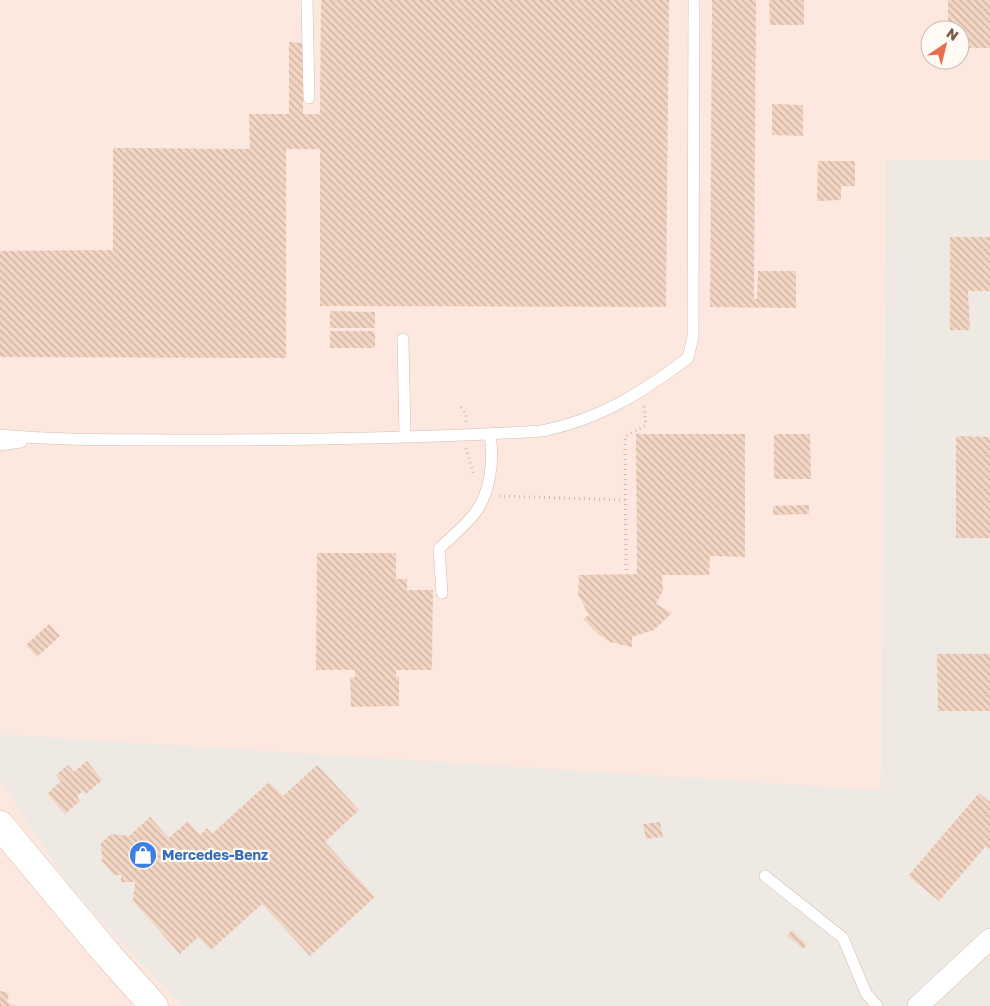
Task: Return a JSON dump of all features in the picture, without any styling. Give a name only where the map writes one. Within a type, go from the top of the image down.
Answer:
[{"type":"main road","points":[[0,809],[26,855]]},
{"type":"main road","points":[[0,825],[109,956],[154,1006]]},
{"type":"street","points":[[918,1006],[990,939]]},
{"type":"lane","points":[[307,0],[309,98]]},
{"type":"lane","points":[[0,436],[46,439],[405,437],[542,431],[568,426],[598,416],[643,392],[688,358],[693,337],[694,0]]},
{"type":"lane","points":[[403,339],[405,437]]},
{"type":"lane","points":[[442,593],[439,549],[476,512],[489,480],[493,449],[490,434]]},
{"type":"lane","points":[[0,445],[46,439]]},
{"type":"lane","points":[[765,876],[843,938],[866,993],[877,1006]]},
{"type":"path","points":[[626,570],[625,437],[646,426],[643,392]]},
{"type":"path","points":[[461,407],[466,414],[466,452],[471,461],[477,490],[483,496],[626,500]]},
{"type":"shaded area","points":[[0,0],[990,0],[990,160],[886,160],[881,791],[0,734]]},
{"type":"shaded area","points":[[886,160],[990,160],[990,1006],[182,1006],[68,885],[0,780],[0,734],[881,790]]},
{"type":"shaded area","points":[[0,780],[68,885],[182,1006],[0,1006]]},
{"type":"building","points":[[321,0],[669,0],[666,307],[320,306],[320,149],[286,149],[286,358],[0,357],[0,251],[113,250],[113,148],[250,149],[249,114],[289,114],[289,42],[303,43],[303,114],[320,114]]},
{"type":"building","points":[[712,0],[756,0],[754,299],[757,299],[758,271],[796,271],[796,308],[710,307]]},
{"type":"building","points":[[769,0],[804,0],[804,25],[770,25]]},
{"type":"building","points":[[948,0],[990,0],[990,48],[970,48],[970,20],[948,20]]},
{"type":"building","points":[[772,104],[803,105],[803,136],[772,135]]},
{"type":"building","points":[[818,161],[855,161],[855,186],[841,186],[841,200],[817,201]]},
{"type":"building","points":[[950,237],[990,237],[990,291],[968,291],[970,330],[950,330]]},
{"type":"building","points":[[330,311],[375,312],[375,328],[330,328]]},
{"type":"building","points":[[330,331],[375,331],[375,348],[330,348]]},
{"type":"building","points":[[636,434],[745,434],[745,557],[710,556],[709,575],[662,575],[663,590],[656,604],[672,613],[654,630],[632,637],[632,647],[610,642],[599,635],[583,619],[589,615],[578,595],[579,575],[637,574]]},
{"type":"building","points":[[774,434],[810,434],[811,479],[774,479]]},
{"type":"building","points":[[956,436],[990,437],[990,538],[956,538]]},
{"type":"building","points":[[809,505],[809,514],[773,515],[773,506]]},
{"type":"building","points":[[317,553],[396,553],[396,579],[407,579],[407,590],[433,590],[432,670],[396,670],[396,676],[399,677],[399,706],[351,707],[350,677],[355,677],[355,670],[316,670]]},
{"type":"building","points":[[49,624],[60,636],[37,657],[26,645]]},
{"type":"building","points":[[937,654],[990,654],[990,711],[938,711]]},
{"type":"building","points":[[87,761],[102,780],[86,794],[83,791],[77,796],[80,801],[65,814],[47,794],[61,781],[56,775],[68,765],[74,772]]},
{"type":"building","points":[[317,765],[359,810],[325,842],[375,897],[310,956],[262,904],[211,950],[198,937],[180,954],[133,901],[135,882],[121,882],[121,875],[114,875],[102,861],[101,843],[111,834],[129,836],[150,817],[169,838],[188,821],[200,835],[207,828],[212,834],[269,782],[283,796]]},
{"type":"building","points":[[979,793],[990,802],[990,849],[986,846],[939,901],[908,876]]},
{"type":"building","points":[[660,822],[663,837],[646,839],[643,824]]},
{"type":"building","points":[[792,930],[807,945],[803,949],[787,936]]},
{"type":"building","points":[[0,991],[9,993],[7,1002],[16,1006],[0,1006]]},
{"type":"place","name":"Mercedes-Benz","points":[[143,855]]}]
